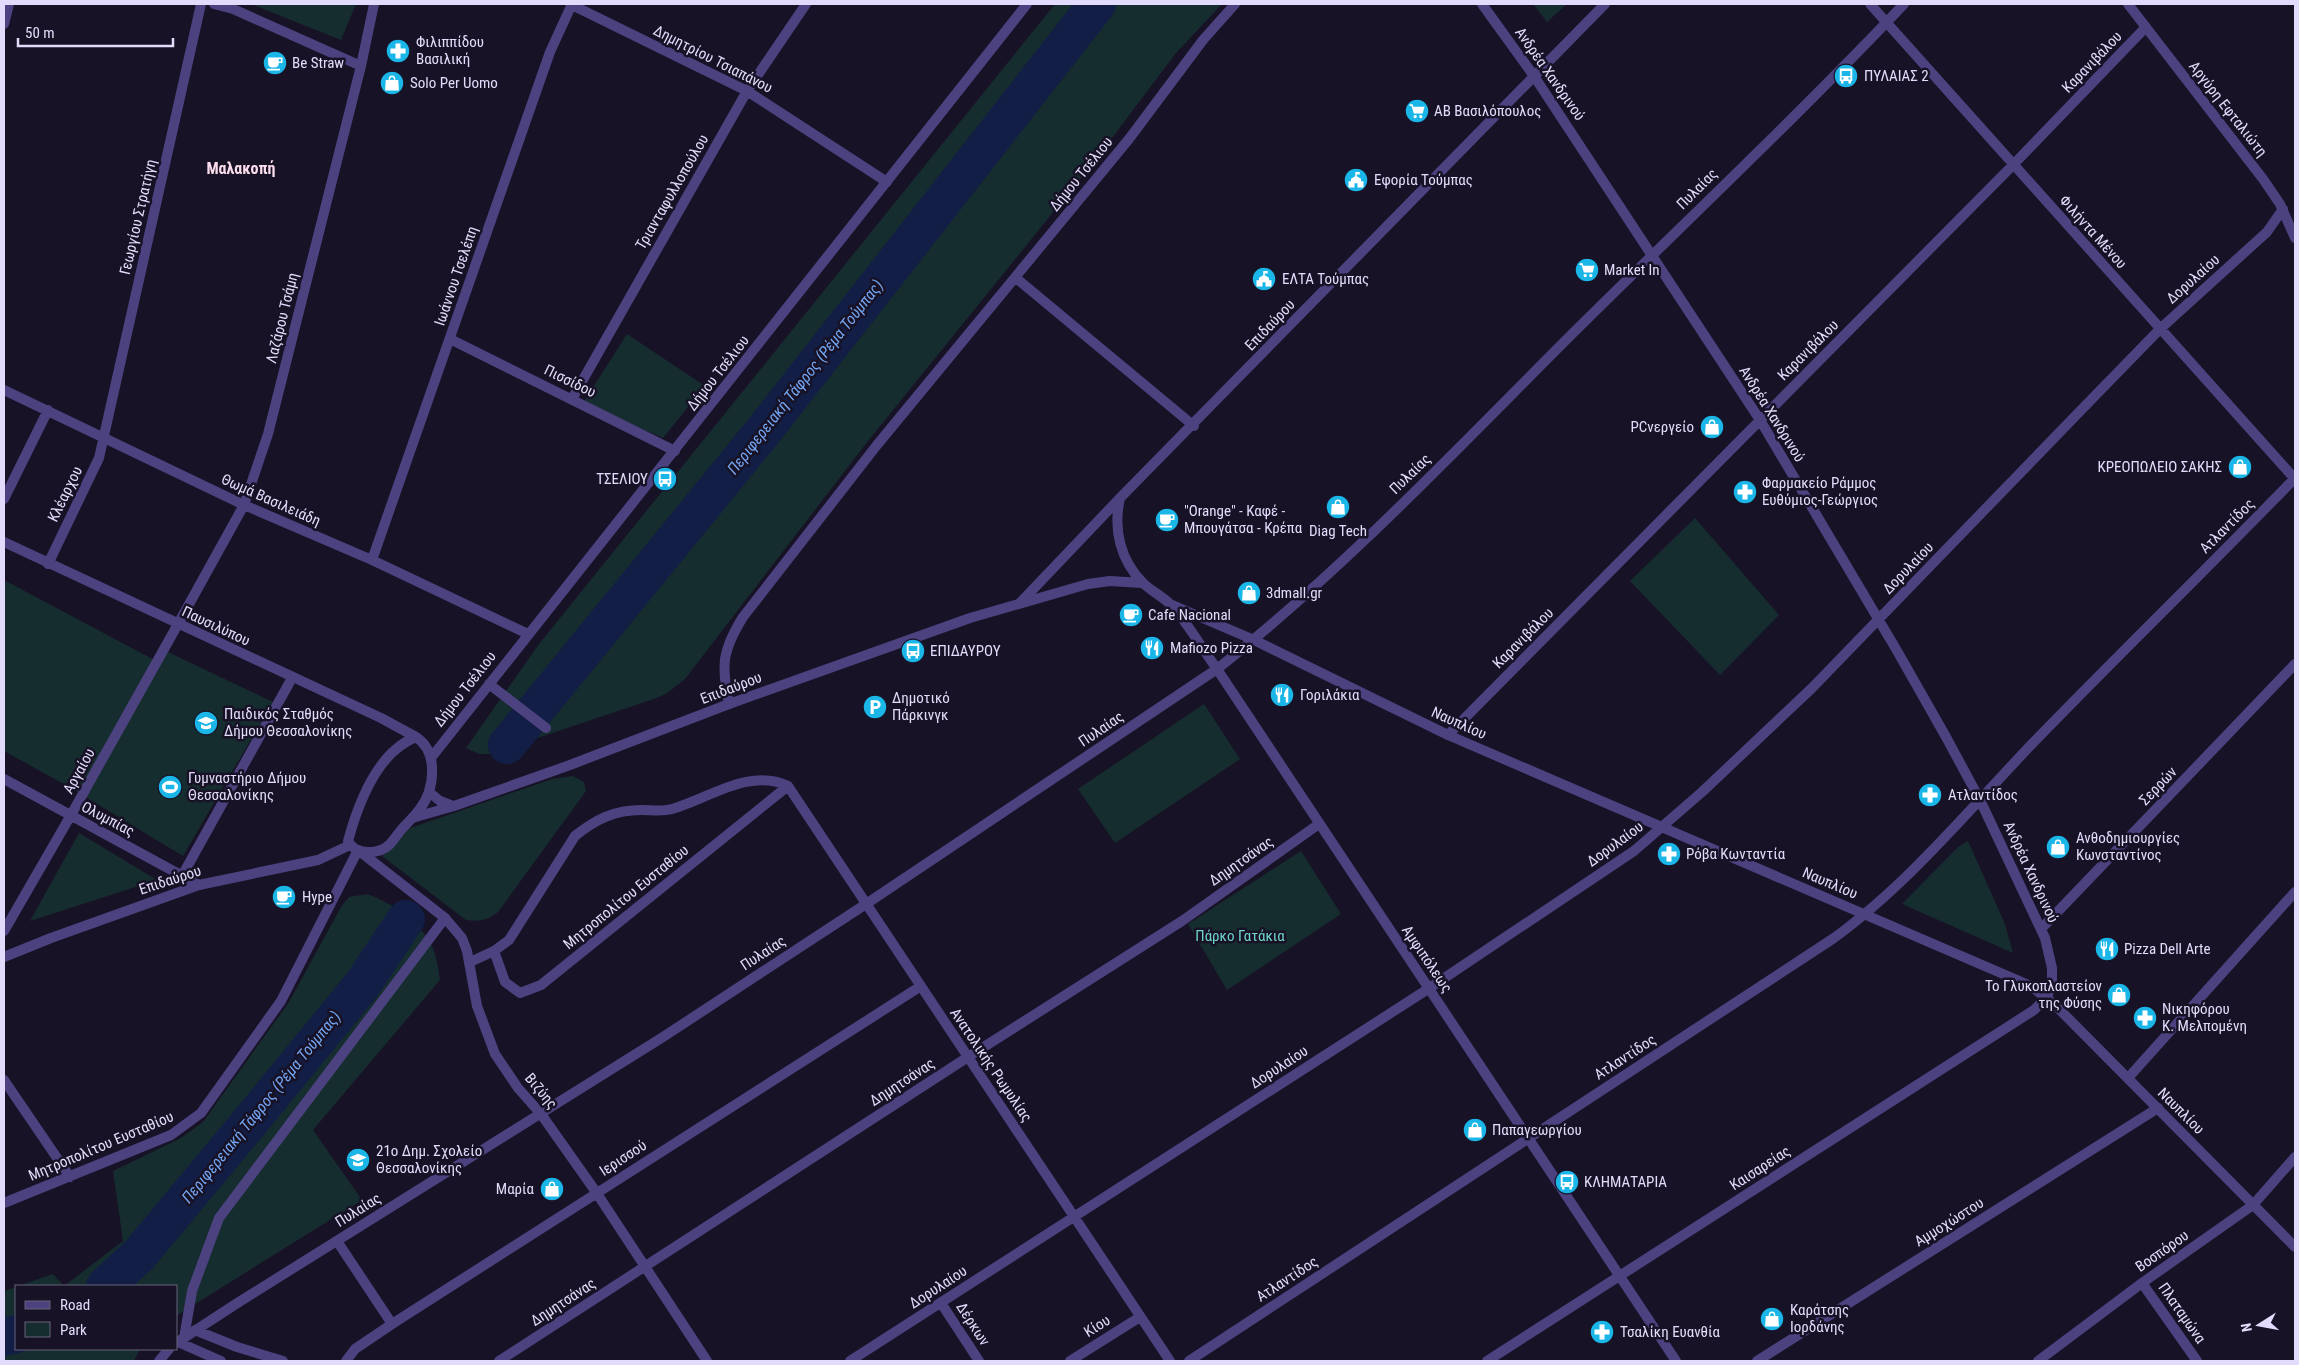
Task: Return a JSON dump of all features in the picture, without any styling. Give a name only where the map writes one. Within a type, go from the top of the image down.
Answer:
[{"type":"street","points":[[4,24],[9,4]]},
{"type":"street","name":"Γεωργίου Στρατήγη","points":[[104,436],[201,4]]},
{"type":"street","points":[[214,4],[233,9],[361,66]]},
{"type":"street","name":"Λαζάρου Τσάμη","points":[[178,624],[244,505],[268,434],[361,66],[374,4]]},
{"type":"street","name":"Δημητρίου Τσιαπάνου","points":[[571,4],[747,91],[887,182]]},
{"type":"street","name":"Ιωάννου Τσελέπη","points":[[372,560],[550,52],[571,4]]},
{"type":"street","name":"Τριανταφυλλοπούλου","points":[[572,399],[747,91],[806,4]]},
{"type":"street","name":"Δήμου Τσέλιου","points":[[431,758],[675,452],[1027,4]]},
{"type":"street","name":"Δήμου Τσέλιου","points":[[729,704],[725,682],[726,648],[744,617],[876,445],[1016,278],[1129,139],[1203,40],[1235,4]]},
{"type":"street","name":"Ανδρέα Χανδρινού","points":[[1482,4],[1534,76],[1653,254],[1760,420],[1879,619],[1980,800],[2042,928],[2052,968],[2052,984],[2047,997]]},
{"type":"street","name":"Επιδαύρου","points":[[1020,603],[1120,498],[1194,426],[1605,4]]},
{"type":"street","name":"Φιλήντα Μένου","points":[[1870,4],[2012,166],[2295,479]]},
{"type":"street","name":"Πυλαίας","points":[[178,1343],[195,1330],[542,1114],[866,904],[1217,669],[1254,640],[1358,544],[1904,4]]},
{"type":"street","name":"Αργύρη Εφταλιώτη","points":[[2128,4],[2253,164],[2283,210],[2295,238]]},
{"type":"street","name":"Καρανιβάλου","points":[[1448,735],[2012,166],[2146,27]]},
{"type":"street","name":"Δορυλαίου","points":[[850,1361],[1428,989],[1623,859],[1663,827],[1812,688],[2160,329],[2267,232],[2283,210]]},
{"type":"street","points":[[1016,278],[1194,426]]},
{"type":"street","name":"Πισσίδου","points":[[450,339],[675,452]]},
{"type":"street","name":"Θωμά Βασιλειάδη","points":[[4,390],[104,436],[244,505],[372,560],[528,634]]},
{"type":"street","points":[[4,499],[48,410]]},
{"type":"street","name":"Κλέαρχου","points":[[48,564],[98,463],[104,436]]},
{"type":"street","name":"Ατλαντίδος","points":[[1190,1361],[1834,938],[1865,914],[1980,800],[2031,745],[2295,479]]},
{"type":"street","points":[[1120,498],[1117,514],[1119,540],[1125,558],[1142,583]]},
{"type":"street","name":"Παυσιλύπου","points":[[4,542],[381,718],[416,738]]},
{"type":"street","name":"Επιδαύρου","points":[[412,818],[454,806],[644,738],[729,704],[970,618],[1088,584],[1110,581],[1142,583]]},
{"type":"street","name":"Αμφιπόλεως","points":[[1142,583],[1170,604],[1217,669],[1676,1361]]},
{"type":"street","name":"Ναυπλίου","points":[[1170,604],[1254,640],[1448,735],[2026,984],[2047,997],[2295,1247]]},
{"type":"street","name":"Αργαίου","points":[[4,931],[71,816],[178,624]]},
{"type":"street","name":"Σερρών","points":[[2042,928],[2295,664]]},
{"type":"street","points":[[182,876],[292,678]]},
{"type":"street","points":[[489,684],[546,728]]},
{"type":"street","points":[[354,848],[371,852],[388,846],[420,809],[431,788],[431,758],[424,743],[416,738]]},
{"type":"street","name":"Μητροπολίτου Ευσταθίου","points":[[4,1203],[171,1135],[201,1113],[281,1001],[354,848],[348,841],[359,804],[386,756],[403,742],[416,738]]},
{"type":"street","name":"Ολυμπίας","points":[[4,779],[199,885]]},
{"type":"street","points":[[470,962],[494,951],[509,940],[575,836],[591,823],[605,816],[626,810],[671,810],[749,781],[774,780],[788,786]]},
{"type":"street","name":"Ανατολικής Ρωμυλίας","points":[[788,786],[1170,1361]]},
{"type":"street","name":"Μητροπολίτου Ευσταθίου","points":[[494,951],[505,982],[520,993],[541,985],[788,786]]},
{"type":"street","points":[[429,792],[440,801],[454,806]]},
{"type":"street","name":"Δημητσάνας","points":[[499,1361],[968,1057],[1182,921],[1319,824]]},
{"type":"street","name":"Επιδαύρου","points":[[4,957],[51,938],[199,885],[318,860],[354,848]]},
{"type":"street","name":"Βιζύης","points":[[354,848],[445,918],[462,938],[470,962],[477,1006],[491,1047],[509,1076],[542,1114],[596,1192],[707,1361]]},
{"type":"street","points":[[2128,1078],[2295,892]]},
{"type":"street","points":[[178,1343],[184,1338],[192,1291],[218,1218],[445,918]]},
{"type":"street","name":"Ιερισσού","points":[[346,1361],[355,1349],[392,1324],[921,986]]},
{"type":"street","name":"Καισαρείας","points":[[1487,1361],[2034,1010],[2047,997]]},
{"type":"street","points":[[4,1080],[70,1177]]},
{"type":"street","name":"Αμμοχώστου","points":[[1757,1361],[2158,1108]]},
{"type":"street","name":"Βοσπόρου","points":[[2038,1361],[2142,1283],[2253,1205],[2295,1157]]},
{"type":"street","points":[[337,1241],[392,1324]]},
{"type":"street","name":"Πλαταμώνα","points":[[2142,1283],[2197,1361]]},
{"type":"street","name":"Δέρκων","points":[[941,1303],[979,1361]]},
{"type":"street","name":"Κίου","points":[[1070,1361],[1140,1317]]},
{"type":"street","points":[[195,1330],[237,1347],[283,1361]]},
{"type":"street","points":[[178,1346],[221,1361]]},
{"type":"street","points":[[159,1361],[170,1350]]},
{"type":"green space","points":[[251,4],[356,4],[341,40]]},
{"type":"green space","points":[[1055,4],[1222,4],[1176,53],[1097,158],[868,441],[685,679],[666,694],[651,700],[489,754],[479,754],[466,748],[539,644]]},
{"type":"green space","points":[[1533,4],[1567,4],[1547,22]]},
{"type":"green space","points":[[627,334],[705,386],[663,438],[583,403]]},
{"type":"green space","points":[[1695,518],[1779,615],[1720,675],[1630,581]]},
{"type":"green space","points":[[4,580],[160,663],[168,652],[273,702],[183,856],[69,787],[4,751]]},
{"type":"green space","points":[[1204,704],[1240,759],[1115,843],[1078,789]]},
{"type":"green space","points":[[573,776],[584,782],[586,791],[498,912],[487,919],[466,920],[382,856],[399,832],[552,779]]},
{"type":"green space","points":[[79,833],[157,880],[30,921]]},
{"type":"green space","points":[[1968,841],[2005,924],[2013,953],[1902,904],[1958,847]]},
{"type":"green space","name":"Πάρκο Γατάκια","points":[[1301,851],[1341,914],[1227,990],[1188,924]]},
{"type":"green space","points":[[367,894],[386,902],[412,921],[427,937],[434,950],[440,980],[313,1130],[362,1200],[178,1315],[178,1285],[65,1285],[123,1241],[113,1171],[181,1138],[203,1122],[289,1002],[341,907],[349,897]]},
{"type":"green space","points":[[53,1274],[63,1285],[21,1285]]},
{"type":"green space","points":[[15,1287],[15,1350],[140,1350],[134,1361],[4,1361],[4,1291]]},
{"type":"waterway","name":"Περιφερειακή Τάφρος (Ρέμα Τούμπας)","points":[[507,745],[765,429],[1097,4]]},
{"type":"waterway","name":"Περιφερειακή Τάφρος (Ρέμα Τούμπας)","points":[[106,1285],[139,1255],[362,985],[406,919]]},
{"type":"waterway","name":"Περιφερειακή Τάφρος (Ρέμα Τούμπας)","points":[[4,1337],[15,1334]]},
{"type":"place","name":"Φιλιππίδου Βασιλική","points":[[398,51]]},
{"type":"place","name":"Be Straw","points":[[275,63]]},
{"type":"place","name":"ΠΥΛΑΙΑΣ 2","points":[[1846,76]]},
{"type":"place","name":"Solo Per Uomo","points":[[392,83]]},
{"type":"place","name":"ΑΒ Βασιλόπουλος","points":[[1417,111]]},
{"type":"place","name":"Εφορία Τούμπας","points":[[1356,180]]},
{"type":"place","name":"Market In","points":[[1587,270]]},
{"type":"place","name":"ΕΛΤΑ Τούμπας","points":[[1264,279]]},
{"type":"place","name":"PCνεργείο","points":[[1712,427]]},
{"type":"place","name":"ΚΡΕΟΠΩΛΕΙΟ ΣΑΚΗΣ","points":[[2240,467]]},
{"type":"place","name":"ΤΣΕΛΙΟΥ","points":[[665,479]]},
{"type":"place","name":"Φαρμακείο Ράμμος Ευθύμιος-Γεώργιος","points":[[1745,492]]},
{"type":"place","name":"Diag Tech","points":[[1338,507]]},
{"type":"place","name":"\"Orange\" - Καφέ - Μπουγάτσα - Κρέπα","points":[[1167,520]]},
{"type":"place","name":"3dmall.gr","points":[[1249,593]]},
{"type":"place","name":"Cafe Nacional","points":[[1131,615]]},
{"type":"place","name":"Mafiozo Pizza","points":[[1152,648]]},
{"type":"place","name":"ΕΠΙΔΑΥΡΟΥ","points":[[913,651]]},
{"type":"place","name":"Γοριλάκια","points":[[1282,695]]},
{"type":"place","name":"Δημοτικό Πάρκινγκ","points":[[875,707]]},
{"type":"place","name":"Παιδικός Σταθμός Δήμου Θεσσαλονίκης","points":[[206,723]]},
{"type":"place","name":"Γυμναστήριο Δήμου Θεσσαλονίκης","points":[[170,787]]},
{"type":"place","name":"Ατλαντίδος","points":[[1930,795]]},
{"type":"place","name":"Ανθοδημιουργίες Κωνσταντίνος","points":[[2058,847]]},
{"type":"place","name":"Ρόβα Κωνταντία","points":[[1669,854]]},
{"type":"place","name":"Hype","points":[[284,897]]},
{"type":"place","name":"Pizza Dell Arte","points":[[2107,949]]},
{"type":"place","name":"Το Γλυκοπλαστείον της Φύσης","points":[[2119,995]]},
{"type":"place","name":"Νικηφόρου Κ. Μελπομένη","points":[[2145,1018]]},
{"type":"place","name":"Παπαγεωργίου","points":[[1475,1130]]},
{"type":"place","name":"21ο Δημ. Σχολείο Θεσσαλονίκης","points":[[358,1160]]},
{"type":"place","name":"ΚΛΗΜΑΤΑΡΙΑ","points":[[1567,1182]]},
{"type":"place","name":"Μαρία","points":[[552,1189]]},
{"type":"place","name":"Καράτσης Ιορδάνης","points":[[1772,1319]]},
{"type":"place","name":"Τσαλίκη Ευανθία","points":[[1602,1332]]},
{"type":"district","name":"Μαλακοπή","points":[[241,168]]}]
